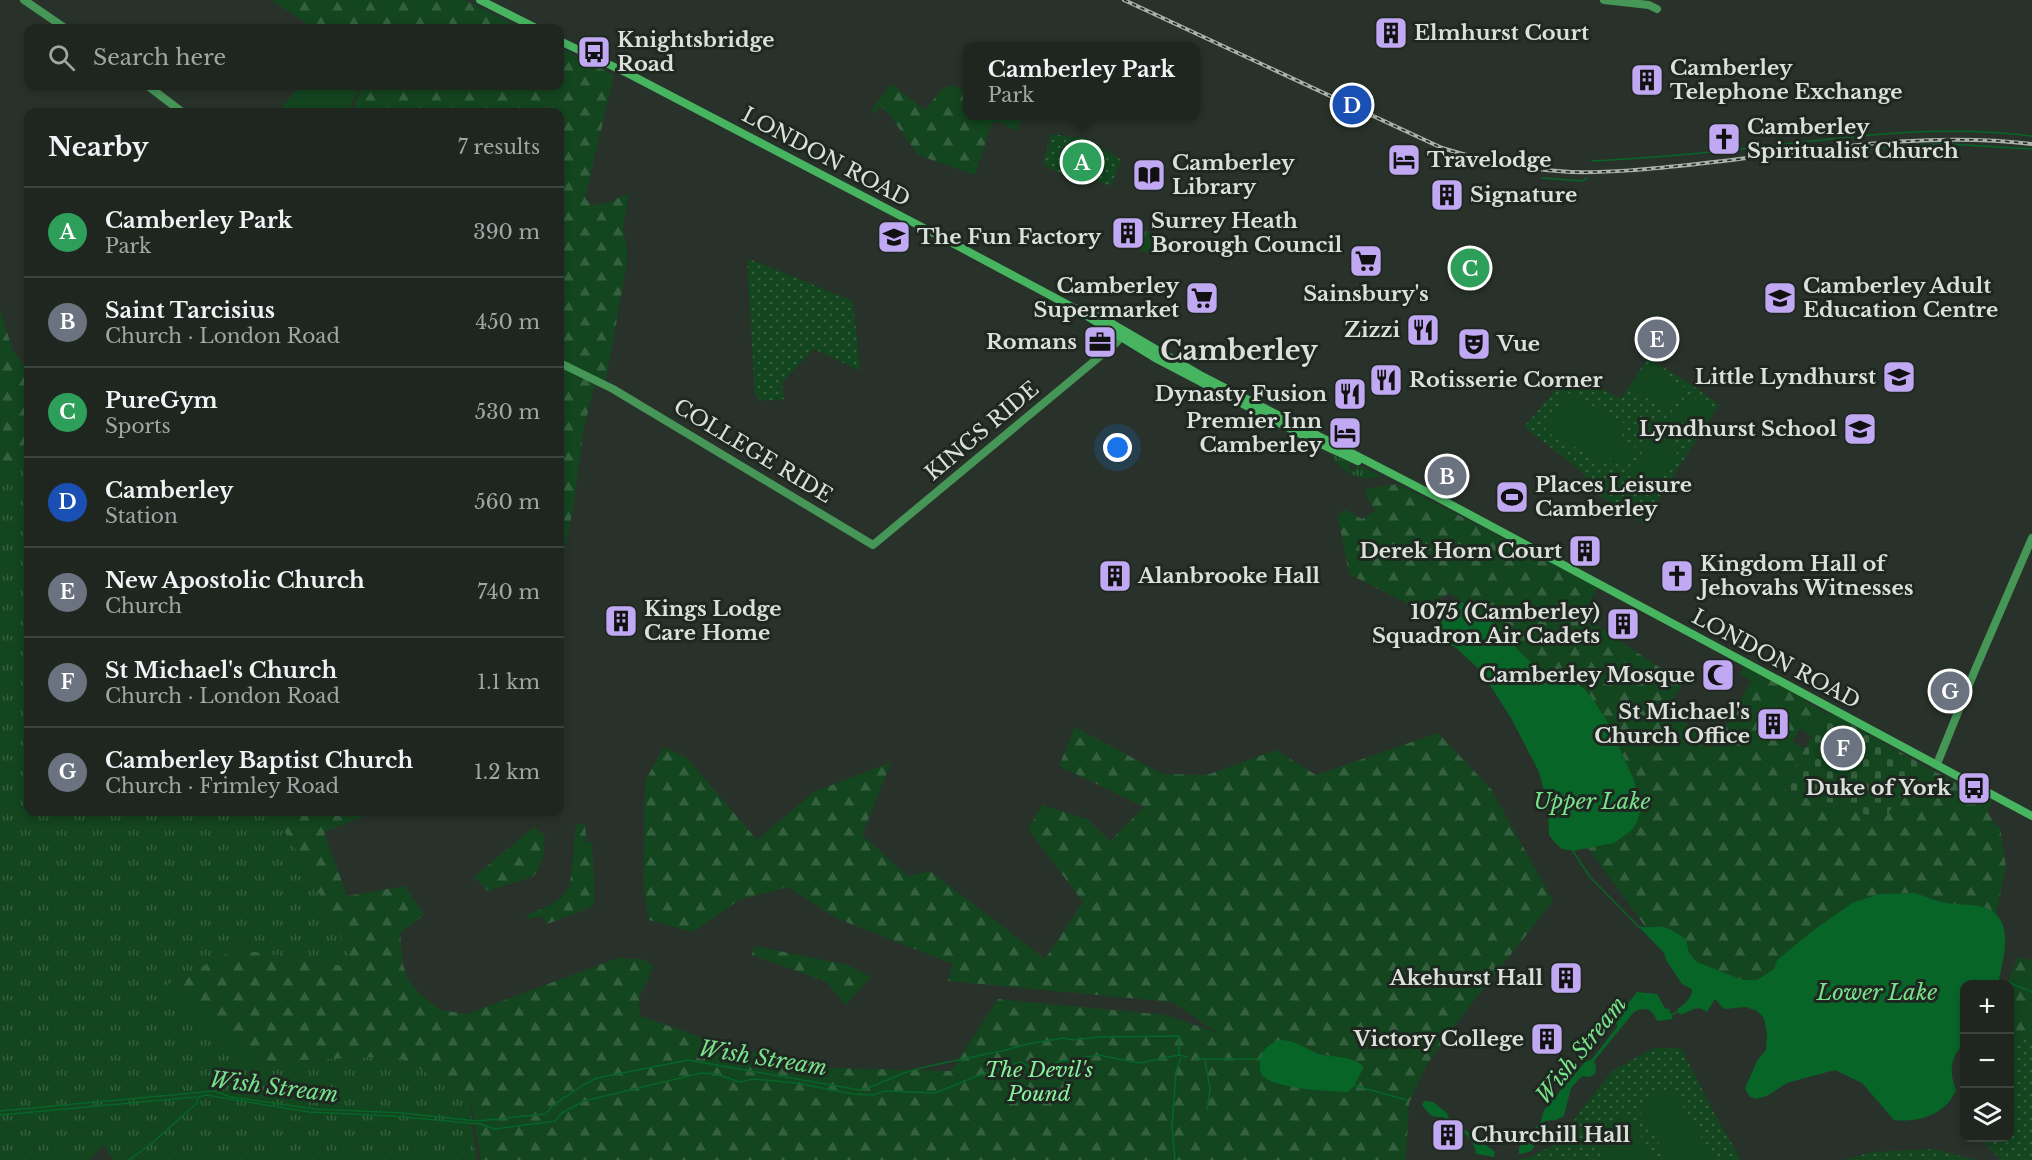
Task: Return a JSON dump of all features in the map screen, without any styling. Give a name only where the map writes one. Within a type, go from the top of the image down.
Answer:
[{"type":"main road","points":[[480,0],[528,24]]},
{"type":"main road","name":"LONDON ROAD","points":[[564,43],[638,79],[1074,308],[1308,438],[1360,462],[1377,466],[2032,816]]},
{"type":"street","points":[[24,0],[59,24]]},
{"type":"street","points":[[1604,0],[1649,5],[1657,9]]},
{"type":"street","points":[[153,90],[177,108]]},
{"type":"street","name":"KINGS RIDE","points":[[873,545],[1113,345],[1120,333]]},
{"type":"street","name":"COLLEGE RIDE","points":[[564,365],[613,388],[873,545]]},
{"type":"street","points":[[1937,764],[2032,538]]},
{"type":"green space","points":[[271,0],[465,0],[513,24],[308,24]]},
{"type":"green space","points":[[564,50],[614,75],[585,198],[591,205],[608,203],[629,193],[623,228],[627,246],[627,263],[606,379],[595,385],[584,427],[573,510],[564,550],[564,108],[355,108],[354,106],[361,90],[564,90]]},
{"type":"green space","points":[[891,84],[925,110],[944,87],[954,86],[963,90],[963,120],[1022,120],[1016,131],[1000,122],[994,122],[991,125],[975,175],[918,155],[889,114],[880,106],[875,114],[871,111]]},
{"type":"green space","points":[[297,90],[358,90],[350,108],[281,108]]},
{"type":"green space","points":[[1051,134],[1089,139],[1121,160],[1111,186],[1064,171],[1062,174],[1043,165]]},
{"type":"green space","points":[[1144,230],[1159,236],[1161,240],[1152,253],[1143,252],[1139,247],[1139,239]]},
{"type":"green space","points":[[747,258],[853,301],[860,371],[814,349],[782,383],[784,399],[763,401],[755,396]]},
{"type":"green space","points":[[0,310],[13,351],[24,365],[24,460],[0,463]]},
{"type":"green space","points":[[1648,358],[1694,386],[1719,405],[1643,523],[1600,496],[1580,470],[1524,427],[1571,372],[1621,399]]},
{"type":"green space","points":[[1646,364],[1685,388],[1670,412],[1631,388]]},
{"type":"green space","points":[[1566,392],[1627,425],[1606,464],[1545,431]]},
{"type":"green space","points":[[1687,394],[1712,408],[1698,432],[1673,418]]},
{"type":"green space","points":[[1654,433],[1679,449],[1656,487],[1631,471]]},
{"type":"green space","points":[[1621,439],[1637,448],[1626,469],[1610,460]]},
{"type":"green space","points":[[1330,454],[1351,463],[1348,469],[1354,472],[1357,465],[1382,476],[1367,478],[1352,475]]},
{"type":"green space","points":[[24,460],[24,816],[275,816],[304,862],[355,968],[236,949],[253,1062],[396,1056],[470,1096],[477,1160],[113,1160],[104,1145],[89,1160],[0,1160],[0,463]]},
{"type":"green space","points":[[1398,484],[1598,587],[1585,611],[1599,627],[1683,683],[1667,710],[1716,744],[1751,681],[1740,674],[1744,666],[1804,698],[1806,702],[1824,712],[1812,736],[1800,729],[1792,741],[1805,749],[1785,790],[1883,820],[1923,765],[1992,802],[1987,811],[1995,825],[2000,827],[2006,868],[1996,914],[1983,907],[1945,903],[1915,893],[1879,894],[1852,903],[1811,932],[1777,960],[1774,969],[1757,980],[1743,980],[1697,962],[1689,953],[1686,939],[1672,930],[1659,927],[1647,929],[1588,848],[1614,843],[1622,838],[1631,831],[1641,808],[1634,780],[1607,721],[1575,683],[1549,679],[1515,647],[1498,627],[1450,593],[1418,609],[1349,574],[1338,517],[1344,509],[1362,519],[1375,511],[1365,493],[1368,488]]},
{"type":"green space","points":[[1824,712],[1838,717],[1923,765],[1883,820],[1784,789]]},
{"type":"green space","name":"The Devil's Pound","points":[[1075,727],[1163,774],[1207,775],[1276,750],[1316,775],[1438,733],[1491,789],[1553,901],[1427,1064],[1409,1103],[1406,1160],[481,1160],[470,1096],[396,1056],[253,1062],[166,985],[236,949],[355,968],[304,862],[275,816],[366,816],[324,832],[347,896],[405,886],[424,915],[400,933],[403,965],[409,981],[420,994],[440,1010],[467,1014],[618,958],[642,959],[654,966],[639,998],[640,1016],[727,1046],[830,1068],[951,1071],[998,999],[1166,1015],[1218,1033],[1172,1002],[948,981],[953,964],[836,918],[788,887],[739,900],[693,932],[649,920],[643,882],[645,781],[664,747],[687,758],[757,840],[814,792],[891,762],[862,835],[908,876],[930,871],[1045,959],[1083,902],[1028,829],[1042,805],[1087,819],[1110,841],[1144,807],[1059,766]],"holes":[[[1288,1040],[1320,1054],[1352,1060],[1327,1092],[1274,1082]]]},
{"type":"green space","points":[[585,824],[586,842],[592,843],[595,902],[589,908],[547,924],[543,916],[529,919],[526,915],[551,905],[566,892],[572,874],[576,825]]},
{"type":"green space","points":[[534,827],[545,836],[543,859],[534,876],[488,891],[474,877]]},
{"type":"green space","points":[[754,946],[848,965],[871,977],[845,1005],[827,982],[752,955]]},
{"type":"green space","points":[[2018,957],[2032,960],[2032,1041],[2014,1039],[2014,980],[2009,980]]},
{"type":"green space","points":[[2014,1039],[2032,1041],[2032,1160],[2001,1160],[1983,1142],[2014,1142]]},
{"type":"green space","points":[[1654,1048],[1681,1048],[1741,1160],[1518,1160],[1561,1142],[1578,1114],[1612,1071]]},
{"type":"green space","points":[[1671,1087],[1715,1160],[1669,1160],[1637,1107]]},
{"type":"green space","points":[[1627,1114],[1655,1160],[1609,1160],[1593,1134]]},
{"type":"green space","points":[[1934,1149],[1976,1160],[1843,1160],[1872,1152]]},
{"type":"water","name":"Upper Lake","points":[[1462,602],[1499,627],[1515,647],[1549,679],[1575,683],[1584,689],[1607,721],[1634,780],[1641,808],[1637,822],[1631,831],[1614,843],[1573,851],[1562,849],[1549,835],[1548,805],[1539,772],[1511,718],[1481,671],[1454,646],[1442,644],[1437,640],[1441,632],[1442,611]]},
{"type":"water","name":"Lower Lake","points":[[1915,893],[1946,903],[1983,907],[1994,912],[2004,929],[2004,951],[1999,980],[1960,980],[1960,1048],[1952,1065],[1952,1077],[1956,1090],[1939,1111],[1913,1120],[1894,1120],[1862,1083],[1835,1070],[1787,1083],[1767,1096],[1755,1099],[1749,1096],[1745,1088],[1757,1061],[1766,1050],[1767,1033],[1764,1018],[1757,1011],[1746,1007],[1724,1009],[1715,999],[1707,1012],[1697,1008],[1680,1015],[1677,1009],[1690,998],[1692,989],[1682,984],[1664,953],[1638,926],[1669,929],[1686,939],[1689,953],[1697,962],[1743,980],[1757,980],[1774,969],[1777,960],[1811,932],[1852,903],[1879,894]]},
{"type":"water","points":[[1637,992],[1657,994],[1665,1008],[1669,1009],[1673,1019],[1657,1021],[1651,1011],[1645,1009],[1634,1012],[1594,1061],[1595,1074],[1590,1077],[1582,1076],[1571,1088],[1564,1116],[1556,1120],[1545,1121],[1536,1133],[1534,1147],[1526,1153],[1519,1154],[1519,1147],[1541,1121],[1544,1110],[1585,1062],[1592,1059],[1617,1027],[1616,1019]]},
{"type":"water","points":[[1279,1040],[1295,1043],[1319,1054],[1354,1060],[1364,1067],[1354,1086],[1348,1092],[1304,1089],[1279,1084],[1264,1077],[1260,1068],[1260,1059],[1268,1046]]},
{"type":"water","points":[[1424,1101],[1433,1102],[1447,1113],[1448,1117],[1495,1152],[1494,1157],[1476,1154],[1469,1137],[1443,1117],[1431,1115],[1422,1105]]},
{"type":"waterway","points":[[1592,161],[1936,131],[2032,136]]},
{"type":"waterway","points":[[1855,152],[1904,145],[1948,144],[2032,149]]},
{"type":"waterway","points":[[1542,178],[1583,181],[1587,178]]},
{"type":"waterway","points":[[1573,851],[1590,877],[1639,927]]},
{"type":"waterway","name":"Wish Stream","points":[[2014,984],[2032,992]]},
{"type":"waterway","name":"Wish Stream","points":[[1670,1015],[1680,1011]]},
{"type":"waterway","name":"Wish Stream","points":[[0,1111],[214,1091],[231,1097],[315,1109],[403,1113],[477,1121],[546,1114],[552,1106],[597,1078],[688,1060],[860,1090],[929,1066],[1063,1038],[1073,1040],[1099,1037],[1179,1036],[1179,1055]]},
{"type":"waterway","points":[[129,1160],[151,1144],[197,1103],[198,1097],[206,1095],[309,1112],[392,1116],[480,1124],[495,1129],[555,1121],[562,1113],[584,1101],[701,1073],[716,1074],[740,1082],[753,1079],[796,1083],[854,1094],[873,1095],[885,1091],[935,1093],[1020,1062],[1036,1070],[1061,1061],[1099,1055],[1139,1063],[1179,1055],[1187,1057]]},
{"type":"waterway","points":[[1175,1160],[1172,1127],[1176,1071],[1181,1058]]},
{"type":"waterway","name":"Wish Stream","points":[[1195,1059],[1262,1059]]},
{"type":"waterway","points":[[1205,1060],[1210,1089],[1207,1110]]},
{"type":"waterway","name":"Wish Stream","points":[[1353,1085],[1407,1100]]},
{"type":"waterway","points":[[0,1115],[196,1097]]},
{"type":"railway","points":[[1124,0],[1442,148],[1522,167],[1571,172],[1615,171],[1903,141],[1989,140],[2032,144]]},
{"type":"place","name":"Elmhurst Court","points":[[1391,33]]},
{"type":"place","name":"Knightsbridge Road","points":[[594,52]]},
{"type":"place","name":"Camberley Telephone Exchange","points":[[1647,80]]},
{"type":"place","name":"Camberley","points":[[1352,105]]},
{"type":"place","name":"Camberley Spiritualist Church","points":[[1724,139]]},
{"type":"place","name":"Travelodge","points":[[1404,160]]},
{"type":"place","name":"Camberley Park","points":[[1082,162]]},
{"type":"place","name":"Camberley Library","points":[[1149,175]]},
{"type":"place","name":"Signature","points":[[1447,195]]},
{"type":"place","name":"Surrey Heath Borough Council","points":[[1128,233]]},
{"type":"place","name":"The Fun Factory","points":[[894,237]]},
{"type":"place","name":"Sainsbury's","points":[[1366,261]]},
{"type":"place","name":"PureGym","points":[[1470,268]]},
{"type":"place","name":"Camberley Supermarket","points":[[1202,298]]},
{"type":"place","name":"Camberley Adult Education Centre","points":[[1780,298]]},
{"type":"place","name":"Zizzi","points":[[1423,330]]},
{"type":"place","name":"New Apostolic Church","points":[[1657,339]]},
{"type":"place","name":"Romans","points":[[1100,342]]},
{"type":"place","name":"Vue","points":[[1474,344]]},
{"type":"place","name":"Little Lyndhurst","points":[[1899,377]]},
{"type":"place","name":"Rotisserie Corner","points":[[1386,380]]},
{"type":"place","name":"Dynasty Fusion","points":[[1350,394]]},
{"type":"place","name":"Lyndhurst School","points":[[1860,429]]},
{"type":"place","name":"Premier Inn Camberley","points":[[1345,433]]},
{"type":"place","name":"Saint Tarcisius","points":[[1447,476]]},
{"type":"place","name":"Places Leisure Camberley","points":[[1512,497]]},
{"type":"place","name":"Derek Horn Court","points":[[1585,551]]},
{"type":"place","name":"Alanbrooke Hall","points":[[1115,576]]},
{"type":"place","name":"Kingdom Hall of Jehovahs Witnesses","points":[[1677,576]]},
{"type":"place","name":"Kings Lodge Care Home","points":[[621,621]]},
{"type":"place","name":"1075 (Camberley) Squadron Air Cadets","points":[[1623,624]]},
{"type":"place","name":"Camberley Mosque","points":[[1718,675]]},
{"type":"place","name":"Camberley Baptist Church","points":[[1950,691]]},
{"type":"place","name":"St Michael's Church Office","points":[[1773,724]]},
{"type":"place","name":"St Michael's Church","points":[[1843,748]]},
{"type":"place","name":"Duke of York","points":[[1974,788]]},
{"type":"place","name":"Akehurst Hall","points":[[1566,978]]},
{"type":"place","name":"Victory College","points":[[1547,1039]]},
{"type":"place","name":"Churchill Hall","points":[[1448,1135]]},
{"type":"district","name":"Camberley","points":[[1239,350]]}]
